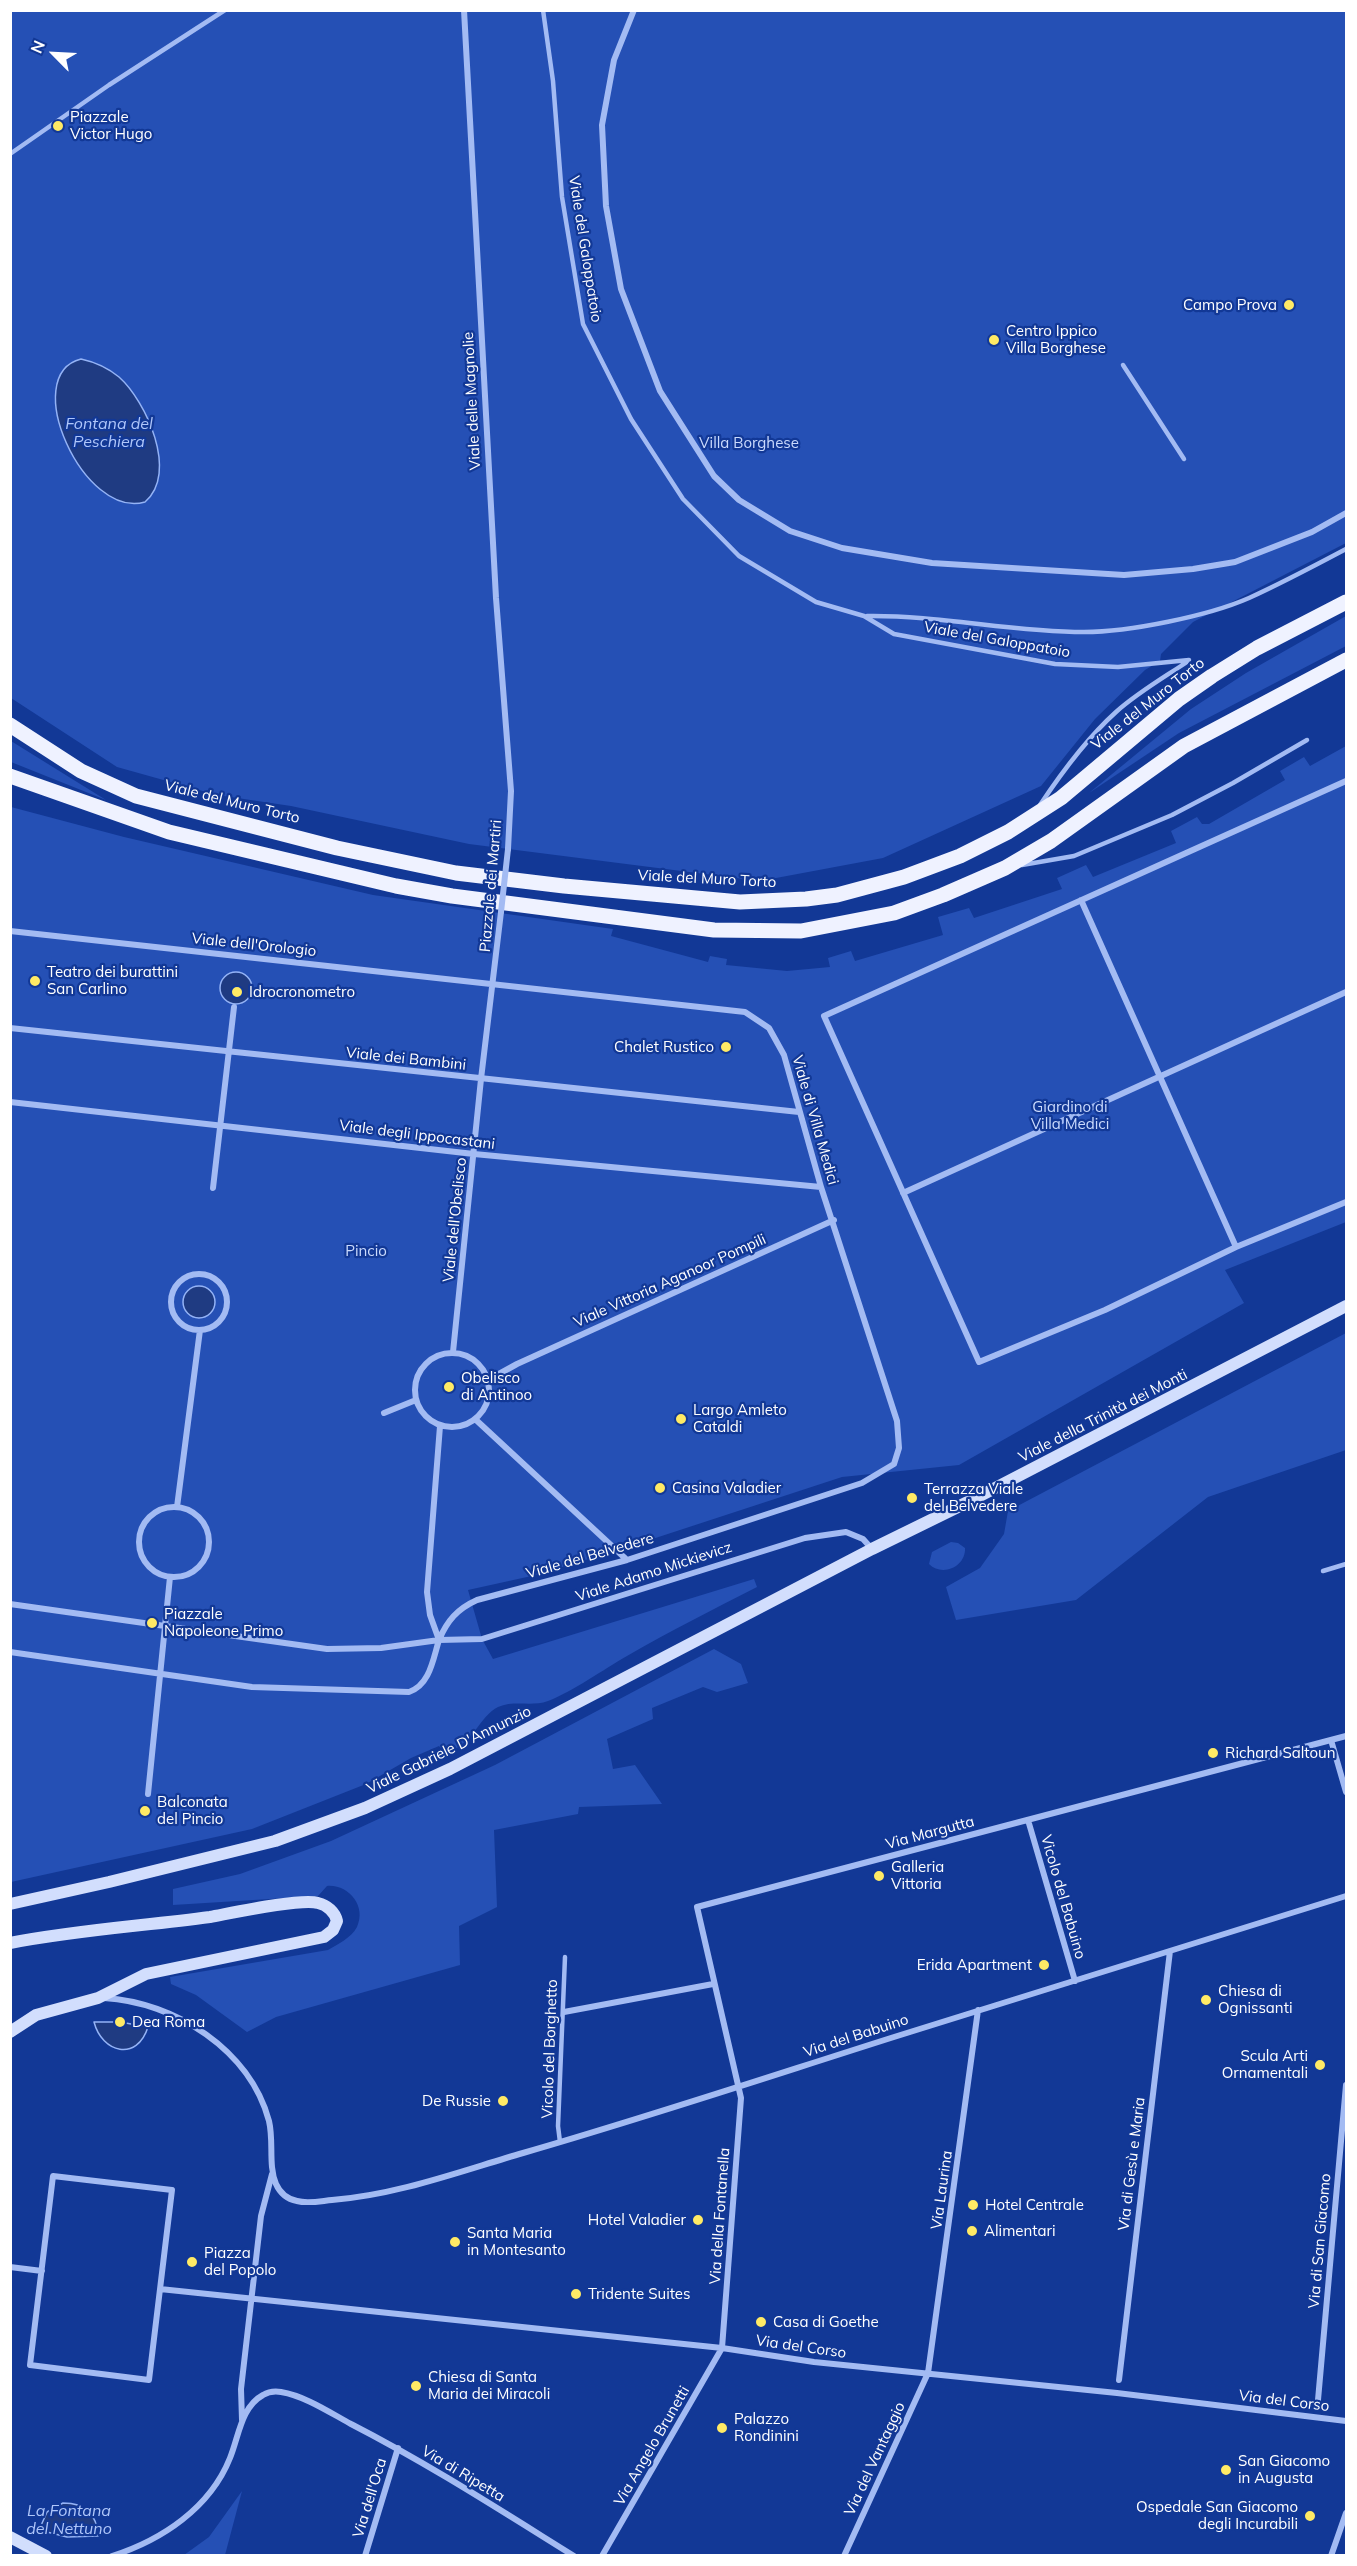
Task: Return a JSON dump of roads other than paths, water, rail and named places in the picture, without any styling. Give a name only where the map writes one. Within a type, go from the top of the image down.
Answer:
[{"type":"main road","name":"Viale del Muro Torto","points":[[10,725],[87,774],[136,796],[337,848],[456,873],[634,894],[766,902],[837,895],[895,880],[945,862],[1029,820],[1061,798],[1179,699],[1212,676],[1267,643],[1347,602]]},
{"type":"main road","points":[[10,776],[170,832],[387,884],[452,896],[714,930],[774,932],[843,924],[919,904],[1005,868],[1051,841],[1184,746],[1347,660]]},
{"type":"street","name":"Viale delle Magnolie","points":[[464,10],[495,587],[511,791]]},
{"type":"street","points":[[634,10],[614,60],[602,125],[606,206],[621,289],[660,390],[714,476],[739,500],[790,531],[842,548],[932,563],[1124,575],[1193,569],[1235,562],[1312,532],[1347,513]]},
{"type":"street","points":[[1347,781],[824,1016],[980,1362],[1105,1310],[1236,1247],[1347,1202]]},
{"type":"street","name":"Piazzale dei Martiri","points":[[494,983],[508,849],[511,791]]},
{"type":"street","points":[[1081,900],[1236,1247]]},
{"type":"street","name":"Viale dell'Orologio","points":[[10,930],[494,983]]},
{"type":"street","name":"Viale dell'Obelisco","points":[[453,1352],[481,1079],[494,983]]},
{"type":"street","name":"Viale di Villa Medici","points":[[494,983],[745,1012],[769,1028],[784,1055],[821,1187],[834,1220],[897,1421]]},
{"type":"street","points":[[903,1193],[1347,992]]},
{"type":"street","points":[[213,1188],[234,1007]]},
{"type":"street","name":"Viale dei Bambini","points":[[10,1028],[799,1112]]},
{"type":"street","name":"Viale degli Ippocastani","points":[[10,1102],[474,1154],[821,1187]]},
{"type":"street","name":"Viale Vittoria Aganoor Pompili","points":[[488,1380],[517,1364],[834,1220]]},
{"type":"street","points":[[192,1274],[210,1276],[218,1281],[226,1295],[225,1312],[221,1319],[208,1329],[200,1330],[182,1325],[171,1310],[172,1291],[177,1283],[192,1274]]},
{"type":"street","name":"Viale della Trinità dei Monti","points":[[872,1549],[1347,1306]]},
{"type":"street","points":[[177,1507],[200,1330]]},
{"type":"street","points":[[453,1352],[468,1356],[480,1365],[488,1380],[489,1394],[484,1408],[475,1419],[458,1426],[440,1426],[429,1420],[421,1411],[416,1400],[414,1386],[423,1367],[439,1355],[453,1352]]},
{"type":"street","points":[[384,1413],[416,1400]]},
{"type":"street","points":[[475,1419],[627,1560]]},
{"type":"street","name":"Viale del Belvedere","points":[[160,1675],[252,1687],[409,1692],[422,1685],[439,1640],[453,1616],[466,1605],[477,1600],[627,1560],[862,1483],[894,1464],[899,1448],[897,1421]]},
{"type":"street","points":[[10,1604],[256,1637],[327,1649],[381,1648],[439,1640],[430,1615],[427,1592],[440,1426]]},
{"type":"street","points":[[166,1507],[177,1507],[188,1509],[197,1515],[208,1534],[209,1545],[206,1556],[192,1572],[170,1577],[150,1568],[139,1549],[139,1538],[148,1518],[166,1507]]},
{"type":"street","name":"Viale Adamo Mickievicz","points":[[439,1640],[482,1640],[773,1547],[824,1534],[854,1534],[872,1549]]},
{"type":"street","name":"Viale Gabriele D'Annunzio","points":[[10,1904],[275,1841],[338,1819],[450,1768],[872,1549]]},
{"type":"street","points":[[148,1794],[170,1577]]},
{"type":"street","points":[[10,1652],[160,1675]]},
{"type":"street","name":"Via Margutta","points":[[738,2087],[697,1907],[1347,1736]]},
{"type":"street","points":[[1331,1740],[1347,1792]]},
{"type":"street","name":"Vicolo del Babuino","points":[[1028,1820],[1075,1981]]},
{"type":"street","name":"Via del Babuino","points":[[273,2171],[281,2193],[297,2202],[372,2195],[560,2142],[1347,1896]]},
{"type":"street","points":[[10,1942],[100,1928],[207,1917],[302,1903],[319,1903],[335,1914],[335,1927],[324,1937],[146,1974],[98,1998],[47,2011],[10,2032]]},
{"type":"street","name":"Via di Gesù e Maria","points":[[1119,2380],[1170,1951]]},
{"type":"street","points":[[564,2012],[713,1984]]},
{"type":"street","points":[[98,1998],[130,2000],[171,2014],[202,2032],[228,2053],[254,2086],[265,2108],[272,2134],[273,2171],[261,2216],[241,2390],[242,2420],[224,2471],[202,2501],[186,2517],[138,2547],[111,2556]]},
{"type":"street","name":"Via Laurina","points":[[928,2373],[978,2010]]},
{"type":"street","name":"Via di San Giacomo","points":[[1318,2400],[1347,2085]]},
{"type":"street","name":"Via della Fontanella","points":[[722,2348],[739,2133],[741,2098],[738,2087]]},
{"type":"street","points":[[53,2176],[172,2190],[149,2380],[30,2365],[42,2271],[53,2176]]},
{"type":"street","points":[[10,2267],[42,2271]]},
{"type":"street","points":[[160,2289],[252,2299]]},
{"type":"street","name":"Via del Corso","points":[[252,2299],[722,2348],[814,2362],[1347,2421]]},
{"type":"street","name":"Via Angelo Brunetti","points":[[602,2556],[722,2348]]},
{"type":"street","name":"Via del Vantaggio","points":[[844,2556],[928,2373]]},
{"type":"street","name":"Via di Ripetta","points":[[242,2420],[258,2398],[264,2394],[277,2391],[302,2398],[398,2448],[573,2556]]},
{"type":"street","name":"Via dell'Oca","points":[[365,2556],[398,2448]]},
{"type":"street","points":[[1331,2556],[1347,2513]]},
{"type":"street","points":[[10,2537],[46,2555]]},
{"type":"lane","points":[[10,154],[109,84],[225,10]]},
{"type":"lane","name":"Viale del Galoppatoio","points":[[543,10],[553,81],[562,197],[583,324],[631,419],[683,499],[739,556],[816,602],[864,616],[894,634],[1054,664],[1118,667],[1189,660],[1132,699],[1099,729],[1061,773],[1029,820]]},
{"type":"lane","points":[[1123,365],[1184,459]]},
{"type":"lane","name":"Viale del Galoppatoio","points":[[864,616],[907,616],[1001,628],[1086,632],[1142,626],[1198,614],[1246,599],[1347,549]]},
{"type":"lane","points":[[1005,868],[1074,856],[1172,815],[1307,740]]},
{"type":"lane","points":[[1323,1571],[1347,1564]]},
{"type":"lane","name":"Vicolo del Borghetto","points":[[560,2142],[558,2126],[565,1957]]},
{"type":"water","name":"Fontana del Peschiera","points":[[81,359],[101,366],[119,377],[129,388],[148,419],[159,456],[159,474],[155,489],[145,502],[122,502],[100,490],[81,469],[66,443],[57,416],[56,391],[63,370]]},
{"type":"water","points":[[236,972],[247,977],[252,988],[247,999],[236,1004],[225,999],[220,988],[225,977]]},
{"type":"water","points":[[199,1286],[210,1291],[215,1302],[210,1313],[199,1318],[188,1313],[183,1302],[188,1291]]},
{"type":"water","points":[[94,2022],[120,2022],[148,2027],[143,2038],[136,2045],[128,2049],[120,2049],[104,2041]]},
{"type":"water","name":"La Fontana del Nettuno","points":[[63,2503],[78,2505],[88,2511],[95,2522],[98,2536],[67,2537],[39,2530],[47,2512]]},
{"type":"place","name":"Piazzale Victor Hugo","points":[[58,126]]},
{"type":"place","name":"Campo Prova","points":[[1289,305]]},
{"type":"place","name":"Centro Ippico Villa Borghese","points":[[994,340]]},
{"type":"place","name":"Teatro dei burattini San Carlino","points":[[35,981]]},
{"type":"place","name":"Idrocronometro","points":[[237,992]]},
{"type":"place","name":"Chalet Rustico","points":[[726,1047]]},
{"type":"place","name":"Obelisco di Antinoo","points":[[449,1387]]},
{"type":"place","name":"Largo Amleto Cataldi","points":[[681,1419]]},
{"type":"place","name":"Casina Valadier","points":[[660,1488]]},
{"type":"place","name":"Terrazza Viale del Belvedere","points":[[912,1498]]},
{"type":"place","name":"Piazzale Napoleone Primo","points":[[152,1623]]},
{"type":"place","name":"Richard Saltoun","points":[[1213,1753]]},
{"type":"place","name":"Balconata del Pincio","points":[[145,1811]]},
{"type":"place","name":"Galleria Vittoria","points":[[879,1876]]},
{"type":"place","name":"Erida Apartment","points":[[1044,1965]]},
{"type":"place","name":"Chiesa di Ognissanti","points":[[1206,2000]]},
{"type":"place","name":"Dea Roma","points":[[120,2022]]},
{"type":"place","name":"Scula Arti Ornamentali","points":[[1320,2065]]},
{"type":"place","name":"De Russie","points":[[503,2101]]},
{"type":"place","name":"Hotel Centrale","points":[[973,2205]]},
{"type":"place","name":"Hotel Valadier","points":[[698,2220]]},
{"type":"place","name":"Alimentari","points":[[972,2231]]},
{"type":"place","name":"Santa Maria in Montesanto","points":[[455,2242]]},
{"type":"place","name":"Piazza del Popolo","points":[[192,2262]]},
{"type":"place","name":"Tridente Suites","points":[[576,2294]]},
{"type":"place","name":"Casa di Goethe","points":[[761,2322]]},
{"type":"place","name":"Chiesa di Santa Maria dei Miracoli","points":[[416,2386]]},
{"type":"place","name":"Palazzo Rondinini","points":[[722,2428]]},
{"type":"place","name":"San Giacomo in Augusta","points":[[1226,2470]]},
{"type":"place","name":"Ospedale San Giacomo degli Incurabili","points":[[1310,2516]]},
{"type":"park label","name":"Villa Borghese","points":[[749,443]]},
{"type":"park label","name":"Giardino di Villa Medici","points":[[1070,1116]]},
{"type":"park label","name":"Pincio","points":[[366,1251]]}]
